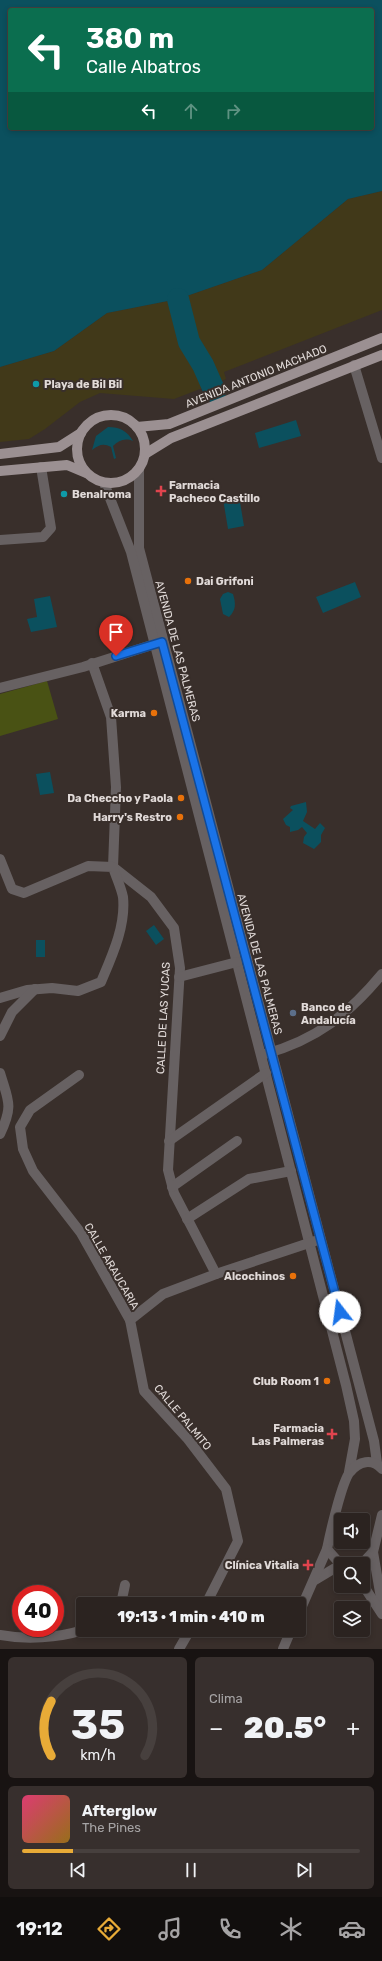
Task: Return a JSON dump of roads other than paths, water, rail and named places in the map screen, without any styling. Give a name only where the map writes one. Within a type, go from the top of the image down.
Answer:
[{"type":"main road","name":"AVENIDA ANTONIO MACHADO","points":[[137,427],[169,424],[382,338]]},
{"type":"main road","points":[[145,454],[171,438],[382,355]]},
{"type":"main road","points":[[0,471],[67,466],[104,483],[115,483],[125,480],[140,469],[145,454],[145,444],[137,427],[129,420],[119,416],[107,415],[96,418],[87,424],[81,433],[77,444],[77,454],[81,465],[87,474]]},
{"type":"main road","points":[[0,454],[59,447],[81,433]]},
{"type":"street","points":[[354,365],[382,458]]},
{"type":"street","points":[[0,540],[43,537],[51,528],[41,467]]},
{"type":"street","name":"AVENIDA DE LAS PALMERAS","points":[[140,469],[139,548],[159,643],[237,962],[321,1239],[380,1466]]},
{"type":"street","name":"AVENIDA DE LAS PALMERAS","points":[[104,483],[132,552],[159,643],[266,1054],[266,1073],[354,1421],[355,1439],[350,1472],[342,1492],[327,1550]]},
{"type":"street","points":[[0,688],[88,665],[159,643]]},
{"type":"street","points":[[0,998],[35,989],[52,988],[78,991],[101,982],[113,954],[123,915],[123,896],[113,868],[116,787],[111,717],[88,665]]},
{"type":"street","points":[[0,859],[12,889],[24,893],[88,866],[113,868]]},
{"type":"street","name":"CALLE DE LAS YUCAS","points":[[113,868],[151,897],[174,928],[180,968],[168,1170],[172,1187],[187,1220],[216,1274]]},
{"type":"street","points":[[179,977],[237,962]]},
{"type":"street","points":[[266,1054],[308,1038],[322,1030],[345,1014],[367,992],[382,974]]},
{"type":"street","points":[[0,1036],[12,1012],[35,989]]},
{"type":"street","points":[[0,1072],[10,1101],[0,1134]]},
{"type":"street","points":[[169,1141],[266,1073]]},
{"type":"street","name":"CALLE ARAUCARIA","points":[[79,1075],[30,1110],[20,1127],[23,1149],[33,1171],[81,1233],[130,1320]]},
{"type":"street","points":[[172,1187],[238,1141]]},
{"type":"street","points":[[187,1220],[249,1179],[291,1171]]},
{"type":"street","points":[[130,1320],[163,1294],[216,1274],[321,1239]]},
{"type":"street","name":"CALLE PALMITO","points":[[130,1320],[144,1391],[187,1438],[226,1489],[238,1541],[210,1597]]},
{"type":"street","points":[[350,1472],[363,1462],[380,1466]]},
{"type":"street","points":[[368,1557],[379,1542],[382,1515]]},
{"type":"street","points":[[306,1599],[327,1550],[334,1558]]},
{"type":"street","points":[[373,1552],[382,1604]]},
{"type":"street","points":[[315,1580],[334,1569]]},
{"type":"street","points":[[122,1597],[125,1585]]},
{"type":"street","points":[[368,1593],[382,1614]]},
{"type":"street","points":[[0,1635],[36,1637],[76,1632]]},
{"type":"street","points":[[179,1649],[186,1637]]},
{"type":"street","points":[[282,1649],[288,1637]]},
{"type":"water","points":[[0,0],[382,0],[382,191],[348,199],[262,270],[178,299],[107,313],[54,351],[0,367]]},
{"type":"water","points":[[296,420],[301,436],[259,448],[255,433]]},
{"type":"water","points":[[108,427],[123,430],[133,441],[122,440],[113,446],[116,458],[114,459],[111,447],[101,445],[92,450],[96,436]]},
{"type":"water","points":[[239,496],[244,526],[228,529],[223,499]]},
{"type":"water","points":[[355,582],[361,597],[323,613],[316,597]]},
{"type":"water","points":[[228,592],[233,594],[235,601],[233,612],[229,617],[223,614],[220,599],[223,594]]},
{"type":"water","points":[[50,596],[57,627],[31,632],[27,619],[37,617],[34,599]]},
{"type":"water","points":[[50,772],[54,793],[40,795],[36,774]]},
{"type":"water","points":[[306,802],[307,812],[303,821],[315,829],[320,823],[325,828],[321,835],[321,842],[314,849],[303,843],[304,837],[307,833],[302,827],[298,830],[290,832],[290,827],[286,825],[283,819],[293,810],[290,808],[291,806]]},
{"type":"water","points":[[154,925],[164,939],[156,945],[146,931]]},
{"type":"water","points":[[36,940],[45,940],[45,957],[36,957]]},
{"type":"waterway","points":[[178,299],[189,342],[203,365],[215,392]]},
{"type":"place","name":"Playa de Bil Bil","points":[[36,384]]},
{"type":"place","name":"Farmacia Pacheco Castillo","points":[[161,491]]},
{"type":"place","name":"Benalroma","points":[[64,494]]},
{"type":"place","name":"Dai Grifoni","points":[[188,581]]},
{"type":"place","name":"Karma","points":[[154,713]]},
{"type":"place","name":"Da Checcho y Paola","points":[[181,798]]},
{"type":"place","name":"Harry's Restro","points":[[180,817]]},
{"type":"place","name":"Banco de Andalucía","points":[[293,1013]]},
{"type":"place","name":"Alcochinos","points":[[293,1276]]},
{"type":"place","name":"Club Room 1","points":[[327,1381]]},
{"type":"place","name":"Farmacia Las Palmeras","points":[[332,1434]]},
{"type":"place","name":"Clínica Vitalia","points":[[308,1565]]}]
